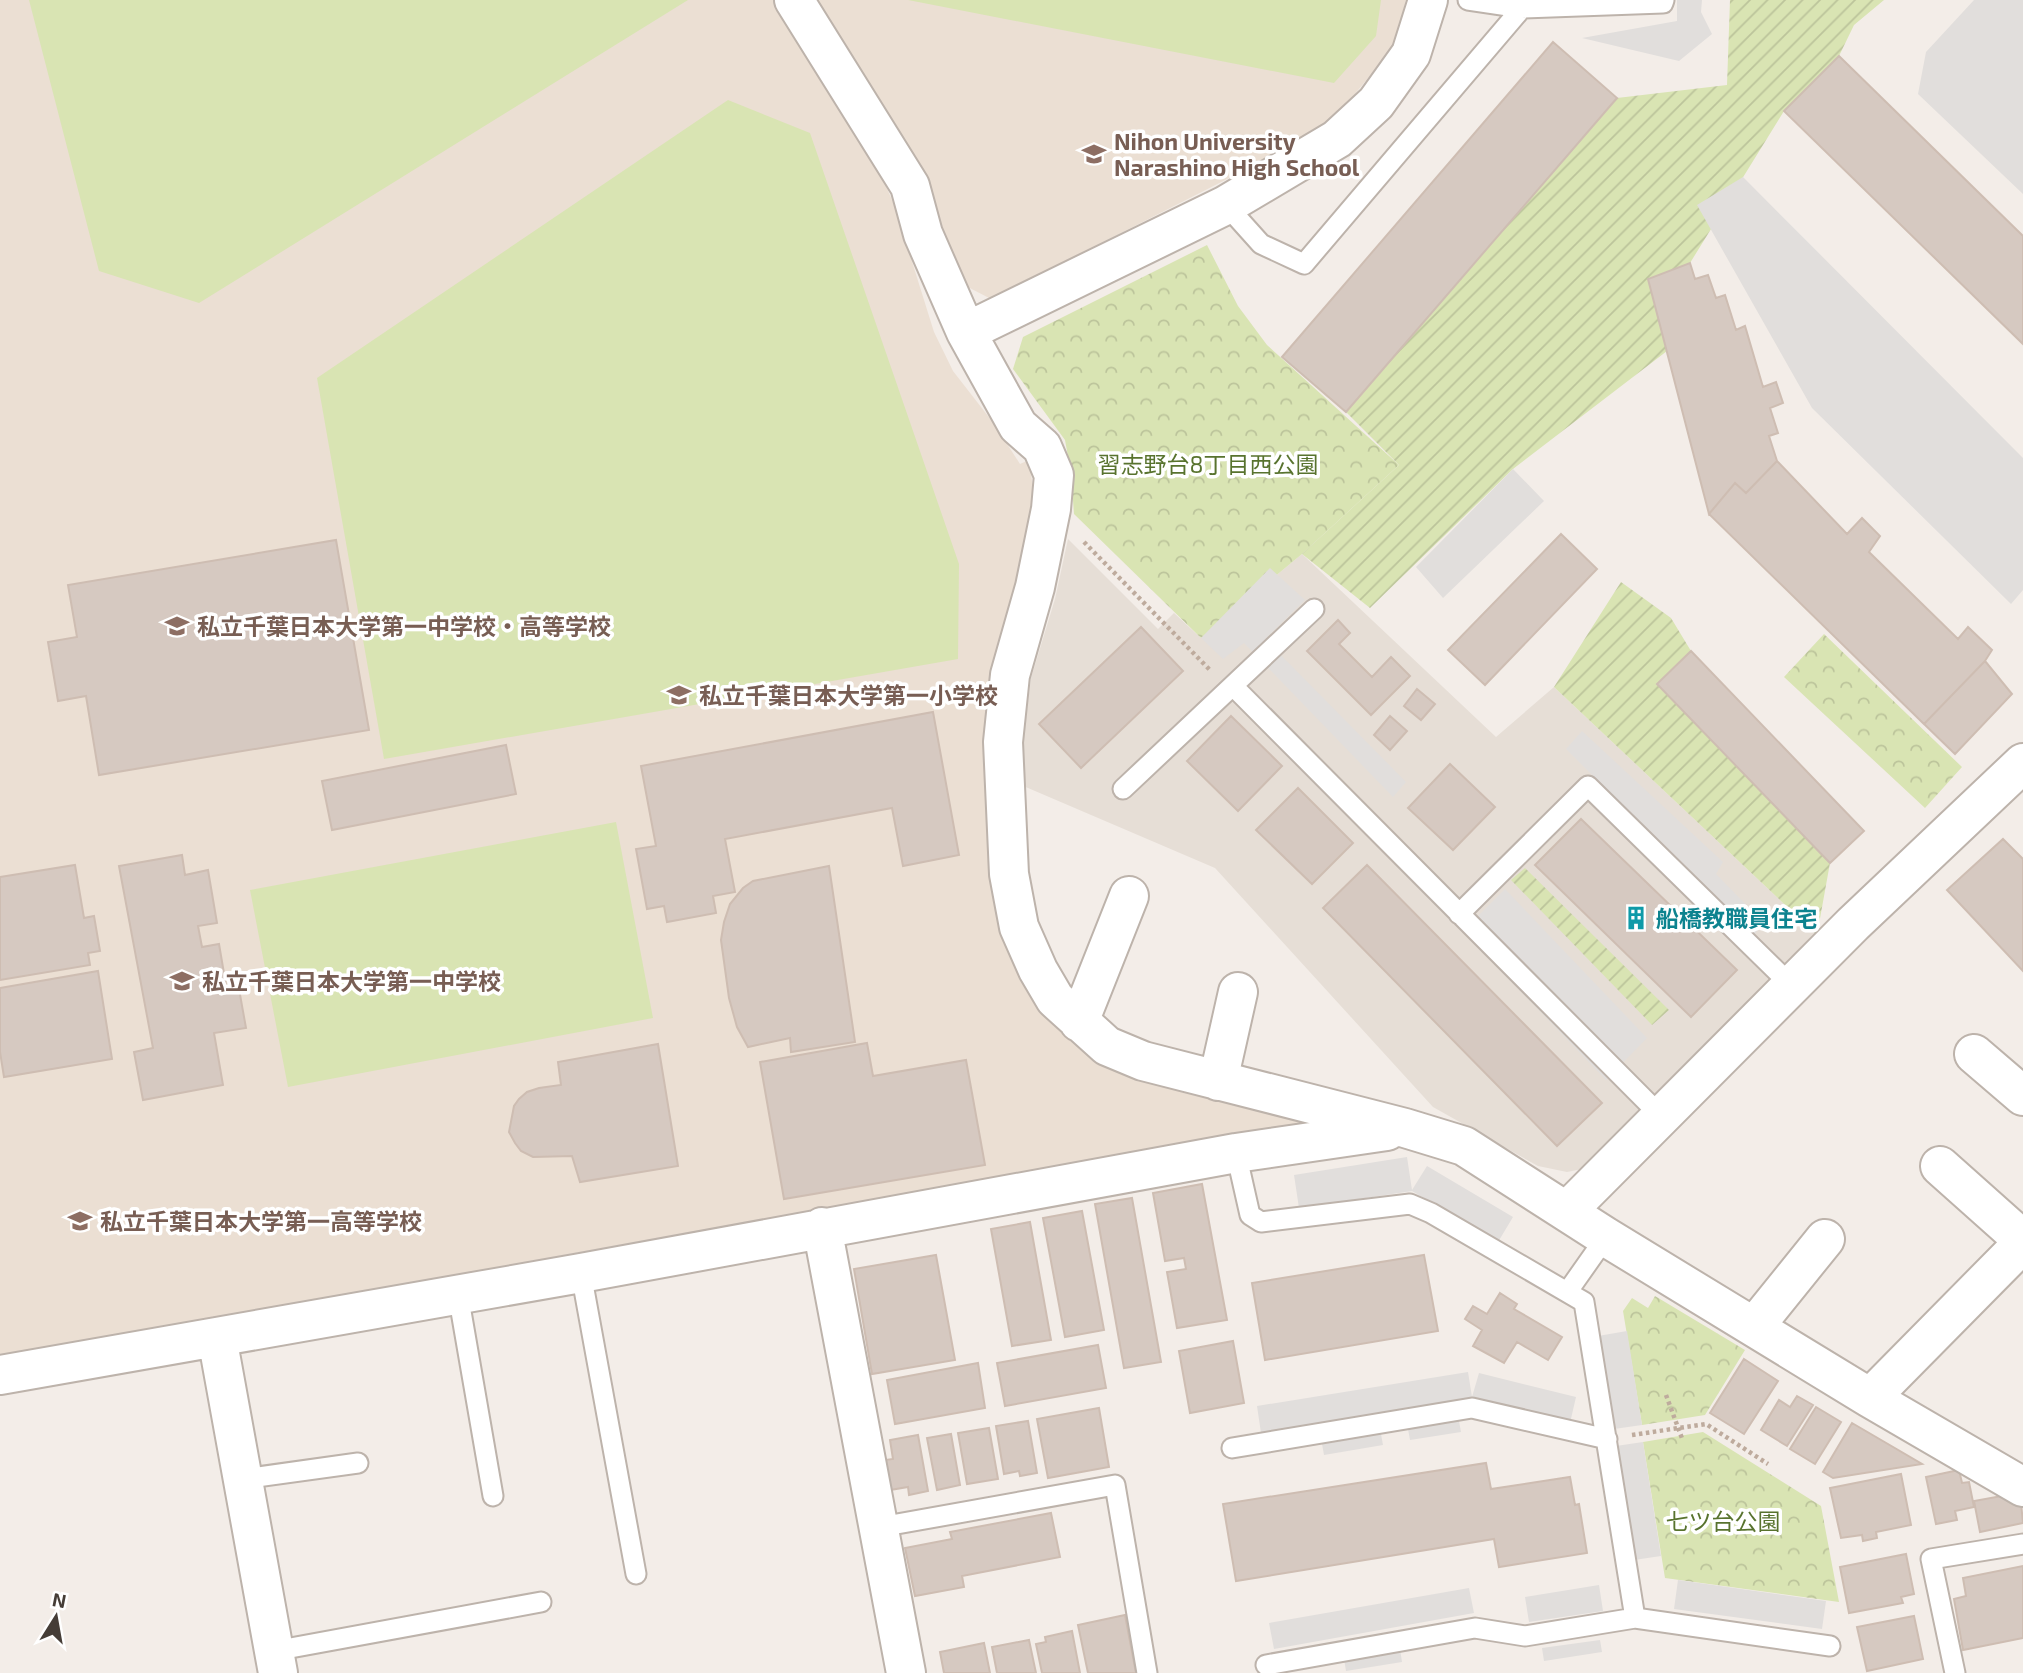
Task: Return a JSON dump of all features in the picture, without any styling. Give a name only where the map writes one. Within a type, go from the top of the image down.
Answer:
[{"type":"street","points":[[794,0],[910,186],[923,234],[966,332],[1018,426],[1042,447],[1054,475],[1051,509],[1035,587],[1010,675],[1003,742],[1009,874],[1019,927],[1038,970],[1055,999],[1107,1046],[1143,1061],[1405,1128],[1464,1146],[1606,1237],[1870,1398],[2023,1487]]},
{"type":"street","points":[[966,332],[1226,205],[1337,139],[1376,103],[1411,54],[1428,0]]},
{"type":"street","points":[[1567,1211],[1853,924],[2020,774]]},
{"type":"street","points":[[1079,1022],[1129,897]]},
{"type":"street","points":[[1218,1081],[1238,992]]},
{"type":"street","points":[[1974,1054],[2023,1096]]},
{"type":"street","points":[[0,1375],[581,1273],[1236,1153],[1405,1128]]},
{"type":"street","points":[[1870,1398],[2023,1242],[1940,1166]]},
{"type":"street","points":[[822,1227],[906,1673]]},
{"type":"street","points":[[1754,1327],[1825,1239]]},
{"type":"street","points":[[217,1336],[276,1662]]},
{"type":"lane","points":[[1468,0],[1522,8],[1664,0]]},
{"type":"lane","points":[[1226,205],[1261,244],[1304,264],[1522,8]]},
{"type":"lane","points":[[1123,789],[1314,609]]},
{"type":"lane","points":[[1231,687],[1662,1117]]},
{"type":"lane","points":[[1459,914],[1588,786],[1792,986]]},
{"type":"lane","points":[[1236,1153],[1250,1215],[1261,1222],[1410,1204],[1431,1213],[1584,1302],[1635,1618]]},
{"type":"lane","points":[[1568,1291],[1606,1237]]},
{"type":"lane","points":[[581,1273],[636,1574]]},
{"type":"lane","points":[[458,1294],[493,1496]]},
{"type":"lane","points":[[1232,1448],[1472,1408],[1606,1439]]},
{"type":"lane","points":[[243,1479],[358,1463]]},
{"type":"lane","points":[[880,1527],[1115,1485],[1147,1673]]},
{"type":"lane","points":[[1955,1673],[1931,1559],[2023,1544]]},
{"type":"lane","points":[[276,1662],[541,1602]]},
{"type":"lane","points":[[1266,1665],[1475,1628],[1525,1636],[1635,1618],[1830,1646]]},
{"type":"path","points":[[1102,560],[1231,687]]},
{"type":"path","points":[[1666,1395],[1683,1441]]},
{"type":"path","points":[[1606,1439],[1706,1424],[1768,1464]]},
{"type":"shaded area","points":[[0,0],[777,0],[869,147],[895,207],[934,332],[953,371],[995,425],[1020,464],[1029,460],[1035,502],[1020,577],[996,665],[1047,1010],[1332,1124],[697,1231],[0,1357]]},
{"type":"shaded area","name":"Nihon University Narashino High School","points":[[813,0],[1406,0],[1393,48],[1354,95],[1314,135],[991,299],[962,284]]},
{"type":"shaded area","points":[[1677,0],[1702,0],[1701,12],[1712,34],[1679,61],[1582,38],[1677,21]]},
{"type":"shaded area","points":[[1974,0],[2023,0],[2023,194],[1918,94],[1926,52]]},
{"type":"shaded area","points":[[1743,177],[2023,458],[2023,590],[2011,604],[1812,408],[1697,205]]},
{"type":"shaded area","points":[[1513,469],[1544,501],[1443,598],[1416,567]]},
{"type":"shaded area","points":[[1068,539],[1158,629],[1174,613],[1201,638],[1302,554],[1496,737],[1554,687],[1817,935],[1582,1169],[1567,1172],[1538,1166],[1433,1107],[1215,868],[1021,785],[1031,678],[1055,599]]},
{"type":"shaded area","points":[[1270,568],[1305,600],[1265,639],[1406,782],[1393,797],[1244,643],[1223,659],[1201,638]]},
{"type":"shaded area","points":[[1582,731],[1723,862],[1716,874],[1764,923],[1753,936],[1566,749]]},
{"type":"shaded area","points":[[1505,889],[1647,1038],[1606,1080],[1463,931]]},
{"type":"shaded area","points":[[1407,1157],[1412,1190],[1427,1166],[1513,1217],[1498,1242],[1412,1191],[1299,1208],[1294,1175]]},
{"type":"shaded area","points":[[1627,1331],[1642,1425],[1614,1429],[1598,1336]]},
{"type":"shaded area","points":[[1468,1372],[1472,1397],[1479,1373],[1576,1397],[1570,1423],[1472,1399],[1261,1433],[1257,1406]]},
{"type":"shaded area","points":[[1459,1421],[1461,1432],[1410,1440],[1408,1429]]},
{"type":"shaded area","points":[[1381,1434],[1383,1445],[1324,1455],[1322,1444]]},
{"type":"shaded area","points":[[1643,1442],[1661,1556],[1634,1560],[1616,1446]]},
{"type":"shaded area","points":[[1678,1580],[1826,1601],[1822,1629],[1674,1609]]},
{"type":"shaded area","points":[[1599,1585],[1603,1611],[1529,1622],[1525,1597]]},
{"type":"shaded area","points":[[1469,1588],[1474,1613],[1274,1649],[1269,1623]]},
{"type":"shaded area","points":[[1600,1640],[1602,1652],[1544,1661],[1542,1648]]},
{"type":"shaded area","points":[[1400,1649],[1402,1662],[1346,1671],[1344,1659]]},
{"type":"green space","points":[[29,0],[688,0],[199,303],[99,271]]},
{"type":"green space","points":[[908,0],[1381,0],[1376,36],[1334,83]]},
{"type":"green space","points":[[1730,0],[1884,0],[1854,25],[1839,56],[1784,111],[1690,263],[1648,279],[1667,351],[1513,469],[1370,608],[1302,554],[1399,465],[1346,412],[1617,98],[1727,85]]},
{"type":"green space","points":[[728,100],[810,133],[959,564],[958,659],[384,759],[317,378]]},
{"type":"green space","name":"習志野台8丁目西公園","points":[[1207,245],[1238,306],[1267,345],[1399,465],[1302,554],[1201,638],[1074,514],[1065,440],[1013,369],[1023,337]]},
{"type":"green space","points":[[1621,582],[1671,618],[1691,651],[1657,684],[1830,863],[1817,935],[1554,687]]},
{"type":"green space","points":[[1824,634],[1962,767],[1925,808],[1784,677]]},
{"type":"green space","points":[[616,822],[653,1018],[288,1087],[250,890]]},
{"type":"green space","points":[[1525,868],[1669,1010],[1652,1025],[1511,880]]},
{"type":"green space","points":[[1655,1296],[1745,1350],[1705,1415],[1642,1425],[1623,1311],[1632,1298],[1648,1308]]},
{"type":"green space","name":"七ツ台公園","points":[[1703,1432],[1821,1506],[1839,1602],[1665,1578],[1643,1442]]},
{"type":"building","points":[[1553,42],[1617,98],[1346,412],[1282,357]]},
{"type":"building","points":[[1839,56],[2023,236],[2023,344],[1784,111]]},
{"type":"building","points":[[1690,263],[1695,279],[1708,275],[1716,298],[1725,295],[1736,330],[1745,326],[1763,387],[1776,382],[1783,403],[1770,408],[1778,433],[1769,436],[1777,461],[1746,493],[1735,483],[1709,514],[1648,279]]},
{"type":"building","points":[[1777,461],[1847,534],[1862,518],[1880,536],[1869,552],[1958,639],[1968,627],[1992,650],[1985,661],[1924,724],[1709,514],[1735,483],[1746,493]]},
{"type":"building","points":[[1561,534],[1597,569],[1485,685],[1448,650]]},
{"type":"building","points":[[336,540],[369,730],[99,775],[86,696],[58,701],[48,642],[77,637],[68,585]]},
{"type":"building","points":[[1338,620],[1350,633],[1339,644],[1372,677],[1391,657],[1410,676],[1371,715],[1307,651]]},
{"type":"building","points":[[1141,627],[1183,671],[1081,768],[1039,724]]},
{"type":"building","points":[[1691,651],[1864,831],[1830,863],[1657,684]]},
{"type":"building","points":[[1985,661],[2012,694],[1955,754],[1924,724]]},
{"type":"building","points":[[1417,689],[1435,704],[1421,720],[1404,706]]},
{"type":"building","points":[[933,712],[959,855],[903,866],[892,808],[725,839],[735,892],[713,896],[716,913],[667,922],[664,906],[647,909],[636,849],[656,846],[641,766]]},
{"type":"building","points":[[1231,716],[1282,766],[1238,811],[1187,761]]},
{"type":"building","points":[[1390,716],[1407,731],[1390,750],[1374,735]]},
{"type":"building","points":[[506,745],[516,794],[332,830],[322,781]]},
{"type":"building","points":[[1450,764],[1495,807],[1453,850],[1408,808]]},
{"type":"building","points":[[1298,788],[1353,843],[1312,884],[1256,830]]},
{"type":"building","name":"船橋教職員住宅","points":[[1581,819],[1737,970],[1691,1017],[1535,865]]},
{"type":"building","points":[[2003,839],[2023,859],[2023,971],[1947,890]]},
{"type":"building","points":[[182,855],[185,875],[208,870],[217,923],[198,926],[202,947],[219,944],[227,991],[239,989],[246,1028],[214,1033],[223,1085],[143,1100],[134,1052],[153,1048],[119,866]]},
{"type":"building","points":[[75,865],[84,918],[94,916],[100,951],[88,953],[90,965],[0,980],[0,877]]},
{"type":"building","points":[[1367,865],[1602,1103],[1557,1146],[1323,908]]},
{"type":"building","points":[[829,866],[855,1042],[791,1052],[790,1038],[748,1047],[737,1027],[729,998],[721,940],[730,904],[743,888],[753,881]]},
{"type":"building","points":[[98,971],[112,1059],[4,1077],[0,1052],[0,988]]},
{"type":"building","points":[[867,1043],[873,1076],[966,1060],[985,1165],[784,1199],[760,1062]]},
{"type":"building","points":[[658,1044],[678,1166],[580,1182],[572,1156],[533,1157],[521,1151],[515,1143],[509,1132],[514,1106],[527,1092],[561,1085],[558,1062]]},
{"type":"building","points":[[1202,1184],[1227,1320],[1177,1328],[1167,1272],[1186,1269],[1184,1258],[1165,1261],[1153,1193]]},
{"type":"building","points":[[1132,1198],[1161,1362],[1124,1368],[1095,1204]]},
{"type":"building","points":[[1082,1211],[1104,1330],[1065,1337],[1043,1218]]},
{"type":"building","points":[[1030,1222],[1051,1340],[1012,1346],[991,1229]]},
{"type":"building","points":[[936,1255],[955,1360],[872,1374],[854,1269]]},
{"type":"building","points":[[1424,1255],[1438,1331],[1265,1360],[1252,1283]]},
{"type":"building","points":[[1500,1293],[1517,1304],[1514,1309],[1562,1337],[1548,1360],[1517,1342],[1504,1363],[1473,1346],[1482,1330],[1465,1319],[1473,1306],[1487,1314]]},
{"type":"building","points":[[1233,1341],[1244,1403],[1190,1413],[1179,1351]]},
{"type":"building","points":[[1098,1345],[1106,1388],[1005,1406],[997,1363]]},
{"type":"building","points":[[1744,1359],[1778,1381],[1744,1434],[1710,1413]]},
{"type":"building","points":[[978,1363],[985,1408],[895,1424],[887,1380]]},
{"type":"building","points":[[1797,1396],[1813,1405],[1787,1446],[1761,1430],[1779,1400],[1790,1407]]},
{"type":"building","points":[[1816,1407],[1841,1422],[1815,1464],[1790,1449]]},
{"type":"building","points":[[1099,1408],[1109,1467],[1048,1478],[1037,1419]]},
{"type":"building","points":[[1028,1421],[1037,1473],[1020,1476],[1019,1471],[1004,1474],[996,1426]]},
{"type":"building","points":[[1852,1423],[1922,1464],[1833,1478],[1823,1472]]},
{"type":"building","points":[[989,1428],[998,1479],[967,1484],[958,1433]]},
{"type":"building","points":[[951,1434],[960,1485],[937,1490],[927,1438]]},
{"type":"building","points":[[918,1435],[928,1491],[909,1495],[908,1487],[890,1490],[885,1460],[893,1459],[890,1440]]},
{"type":"building","points":[[1486,1463],[1491,1489],[1570,1477],[1575,1505],[1579,1504],[1587,1553],[1499,1567],[1494,1539],[1236,1581],[1223,1504]]},
{"type":"building","points":[[1959,1470],[1962,1483],[1969,1482],[1974,1507],[1955,1511],[1957,1520],[1936,1524],[1926,1477]]},
{"type":"building","points":[[1901,1474],[1911,1525],[1876,1532],[1877,1538],[1863,1541],[1862,1535],[1841,1538],[1830,1488]]},
{"type":"building","points":[[2007,1495],[2021,1503],[2023,1523],[1980,1532],[1974,1501]]},
{"type":"building","points":[[1051,1513],[1060,1557],[962,1576],[964,1587],[915,1596],[905,1548],[952,1539],[950,1532]]},
{"type":"building","points":[[1906,1554],[1914,1594],[1901,1597],[1903,1603],[1849,1613],[1840,1567]]},
{"type":"building","points":[[2023,1566],[2023,1638],[1963,1650],[1954,1599],[1966,1596],[1963,1578]]},
{"type":"building","points":[[1125,1615],[1136,1673],[1088,1673],[1078,1625]]},
{"type":"building","points":[[1914,1616],[1923,1659],[1867,1671],[1857,1627]]},
{"type":"building","points":[[1072,1631],[1080,1673],[1042,1673],[1036,1644],[1046,1642],[1045,1637]]},
{"type":"building","points":[[1029,1640],[1036,1673],[997,1673],[992,1647]]},
{"type":"building","points":[[984,1643],[990,1673],[944,1673],[940,1652]]},
{"type":"place","name":"Nihon University Narashino High School","points":[[1094,154]]},
{"type":"place","name":"私立千葉日本大学第一中学校・高等学校","points":[[177,626]]},
{"type":"place","name":"私立千葉日本大学第一小学校","points":[[679,695]]},
{"type":"place","name":"船橋教職員住宅","points":[[1636,918]]},
{"type":"place","name":"私立千葉日本大学第一中学校","points":[[182,981]]},
{"type":"place","name":"私立千葉日本大学第一高等学校","points":[[80,1221]]}]
